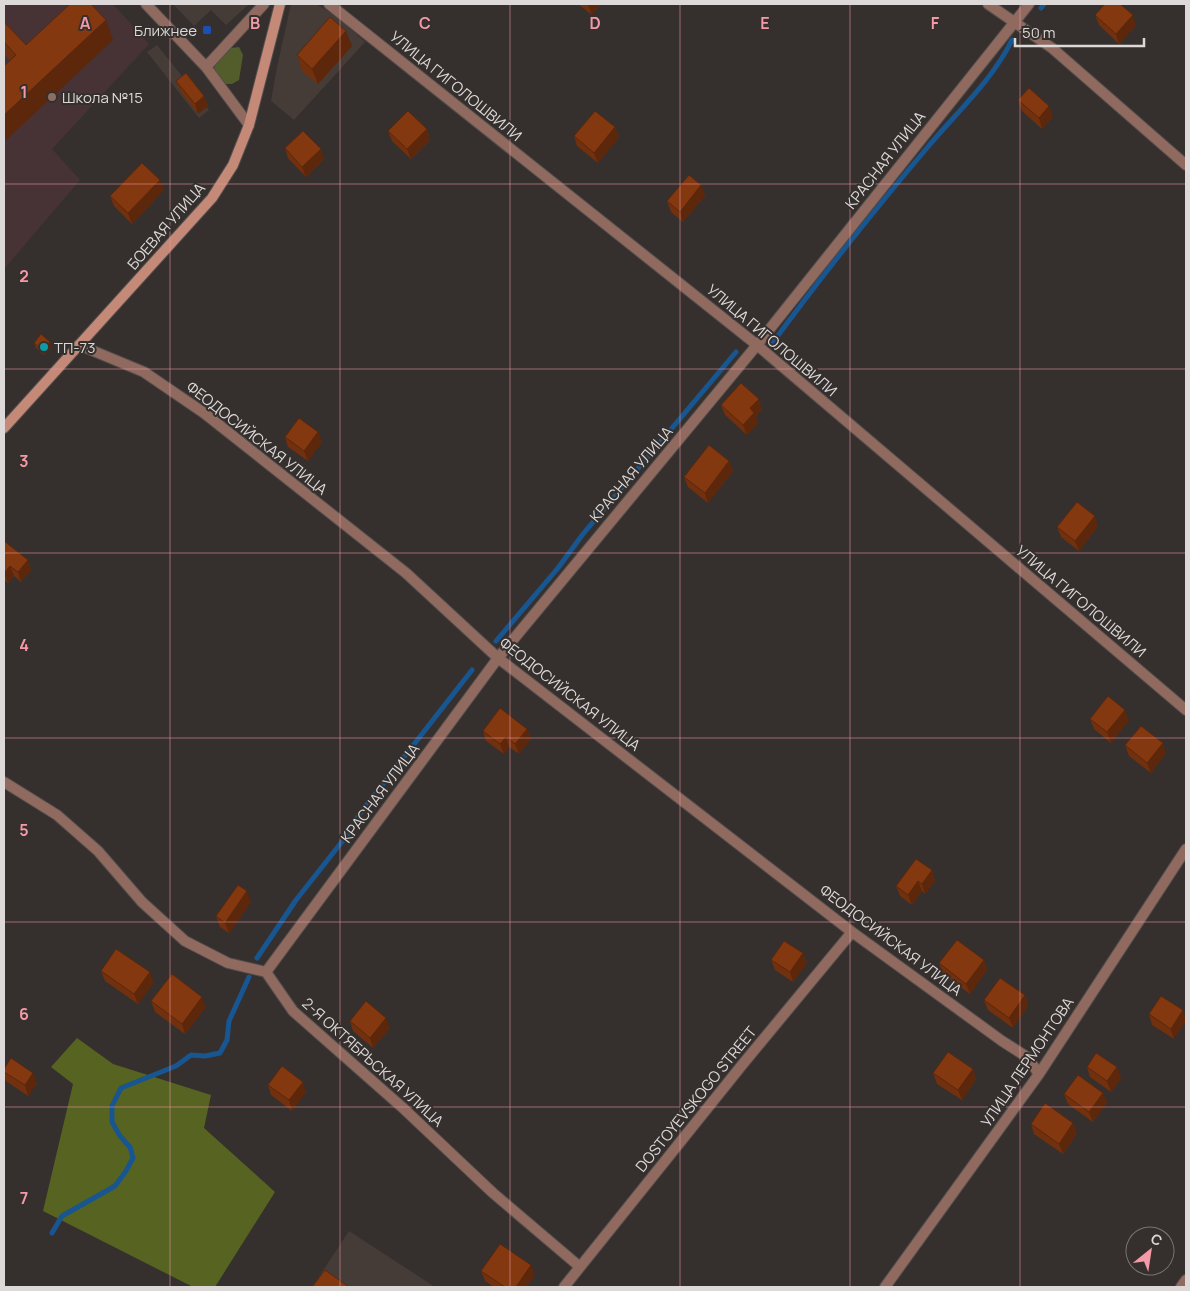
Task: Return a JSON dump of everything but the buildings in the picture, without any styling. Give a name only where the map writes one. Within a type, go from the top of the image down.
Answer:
[{"type":"street","points":[[146,4],[206,67],[249,126]]},
{"type":"street","points":[[206,67],[264,4]]},
{"type":"street","name":"БОЕВАЯ УЛИЦА","points":[[4,428],[212,198],[233,164],[249,126],[280,4]]},
{"type":"street","name":"УЛИЦА ГИГОЛОШВИЛИ","points":[[330,4],[757,346],[1186,710]]},
{"type":"street","points":[[988,4],[1052,48],[1186,165]]},
{"type":"street","name":"КРАСНАЯ УЛИЦА","points":[[266,972],[498,658],[757,346],[1029,4]]},
{"type":"street","name":"ФЕОДОСИЙСКАЯ УЛИЦА","points":[[79,345],[144,372],[204,413],[406,573],[498,658],[852,932],[1002,1041],[1027,1057],[1039,1074]]},
{"type":"street","points":[[4,782],[57,815],[98,851],[142,902],[185,941],[228,963],[266,972]]},
{"type":"street","name":"УЛИЦА ЛЕРМОНТОВА","points":[[885,1287],[1039,1074],[1186,849]]},
{"type":"street","name":"DOSTOYEVSKOGO STREET","points":[[564,1287],[742,1065],[852,932]]},
{"type":"street","name":"2-Я ОКТЯБРЬСКАЯ УЛИЦА","points":[[266,972],[292,1011],[403,1108],[493,1193],[580,1267]]},
{"type":"street","points":[[1181,1287],[1186,1280]]},
{"type":"shaded area","name":"Школа №15","points":[[4,4],[113,4],[149,44],[52,149],[80,180],[4,269]]},
{"type":"shaded area","points":[[173,4],[249,4],[226,25],[211,10],[194,26]]},
{"type":"shaded area","points":[[291,4],[316,4],[336,16],[365,42],[294,120],[271,101]]},
{"type":"shaded area","points":[[157,45],[209,110],[199,118],[147,52]]},
{"type":"shaded area","points":[[349,1231],[435,1287],[320,1287],[322,1285],[318,1278]]},
{"type":"green space","points":[[239,47],[243,55],[239,80],[232,84],[224,84],[213,72],[215,64],[231,48]]},
{"type":"green space","points":[[77,1038],[113,1064],[211,1095],[204,1128],[275,1192],[215,1287],[193,1287],[43,1211],[73,1084],[51,1067]]},
{"type":"waterway","points":[[1041,8],[1044,4]]},
{"type":"waterway","points":[[771,345],[866,221],[984,83],[1012,40]]},
{"type":"waterway","points":[[496,641],[736,352]]},
{"type":"waterway","points":[[257,958],[296,900],[348,834],[358,816],[472,670]]},
{"type":"waterway","points":[[52,1233],[62,1216],[115,1186],[133,1158],[130,1147],[120,1136],[112,1122],[112,1106],[121,1088],[176,1066],[191,1055],[205,1056],[220,1053],[227,1040],[229,1021],[249,977]]},
{"type":"place","name":"Ближнее","points":[[207,30]]},
{"type":"place","name":"Школа №15","points":[[52,97]]},
{"type":"place","name":"ТП-73","points":[[44,347]]}]
